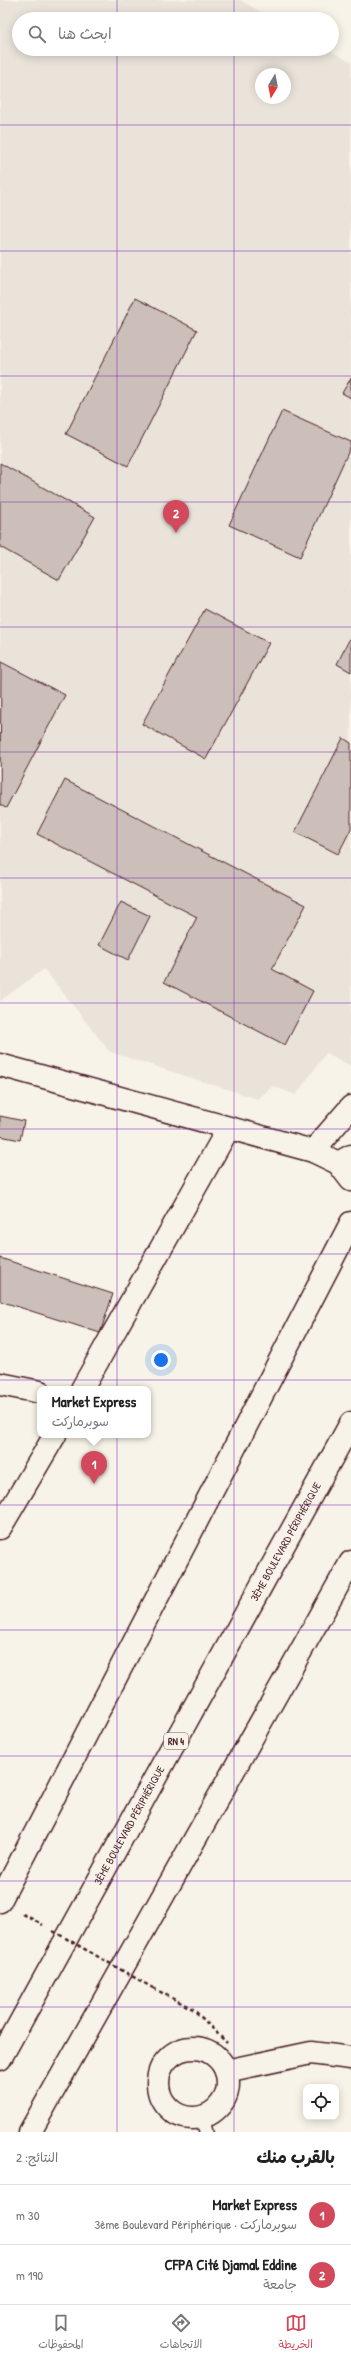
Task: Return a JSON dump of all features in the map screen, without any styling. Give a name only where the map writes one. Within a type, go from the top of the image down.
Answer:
[{"type":"main road","points":[[0,1065],[313,1150],[347,1166]]},
{"type":"main road","points":[[313,1150],[351,1107]]},
{"type":"main road","points":[[84,1386],[228,1128]]},
{"type":"main road","points":[[8,1906],[351,1223]]},
{"type":"main road","points":[[0,1384],[37,1391]]},
{"type":"main road","name":"3ÈME BOULEVARD PÉRIPHÉRIQUE","points":[[0,2059],[351,1423]]},
{"type":"main road","points":[[0,1528],[53,1438]]},
{"type":"main road","points":[[30,2132],[351,1562]]},
{"type":"main road","points":[[188,2047],[202,2048],[221,2060],[226,2071],[228,2084],[226,2096],[204,2125],[177,2115],[168,2109],[160,2098],[157,2087],[158,2074],[162,2064],[176,2051],[188,2047]]},
{"type":"main road","points":[[226,2071],[312,2053],[351,2058]]},
{"type":"path","points":[[8,1906],[193,2009],[250,2066]]},
{"type":"shaded area","points":[[0,0],[240,0],[261,12],[12,12],[12,56],[339,56],[351,62],[351,1066],[326,1053],[296,1095],[273,1086],[258,1099],[110,1052],[44,969],[0,1001]]},
{"type":"building","points":[[135,298],[197,330],[128,466],[66,434]]},
{"type":"building","points":[[351,378],[351,398],[342,393]]},
{"type":"building","points":[[282,411],[351,442],[351,446],[300,557],[229,525]]},
{"type":"building","points":[[0,463],[95,517],[59,580],[0,547]]},
{"type":"building","points":[[205,609],[269,643],[206,759],[142,724]]},
{"type":"building","points":[[351,636],[351,672],[337,664]]},
{"type":"building","points":[[1,662],[65,695],[6,808],[0,805]]},
{"type":"building","points":[[343,738],[351,743],[351,829],[338,854],[295,832]]},
{"type":"building","points":[[65,780],[306,905],[272,969],[313,991],[285,1045],[164,982],[197,917],[37,834]]},
{"type":"building","points":[[121,902],[150,916],[128,960],[99,945]]},
{"type":"building","points":[[0,1116],[24,1121],[20,1140],[0,1136]]},
{"type":"building","points":[[0,1258],[113,1294],[100,1333],[0,1301]]},
{"type":"place","name":"CFPA Cité Djamal Eddine","points":[[176,533]]},
{"type":"place","name":"Market Express","points":[[94,1484]]}]
